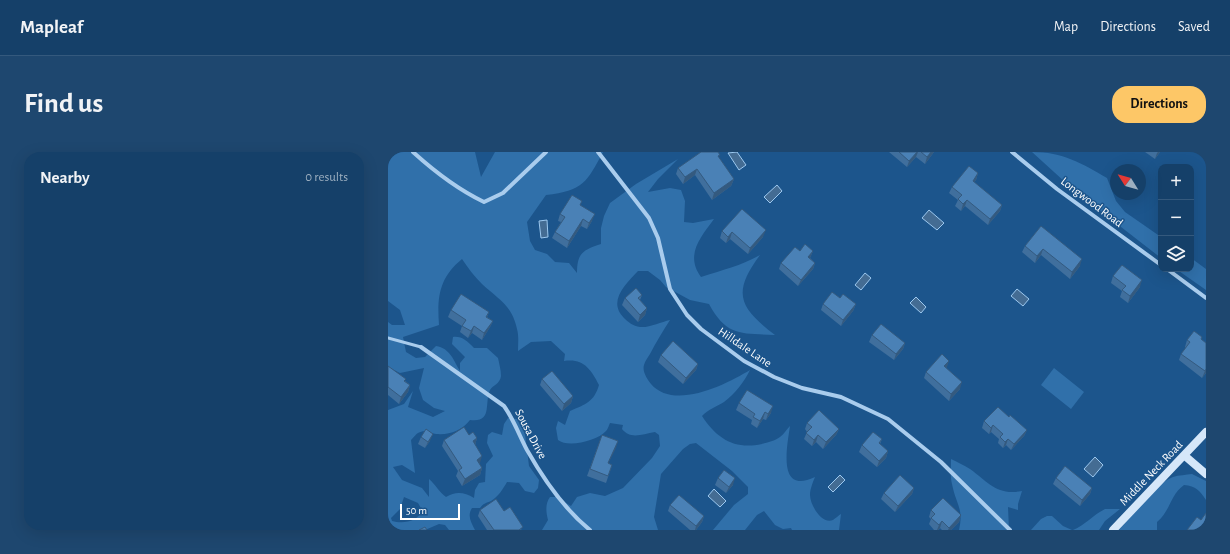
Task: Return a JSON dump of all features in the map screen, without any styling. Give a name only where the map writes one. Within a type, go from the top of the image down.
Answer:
[{"type":"main road","name":"Middle Neck Road","points":[[1113,530],[1185,456],[1206,432]]},
{"type":"main road","points":[[1185,456],[1206,474]]},
{"type":"street","points":[[413,152],[433,170],[462,192],[484,202],[503,193],[546,152]]},
{"type":"street","name":"Hilldale Lane","points":[[598,152],[649,218],[658,238],[670,289],[687,315],[701,329],[744,361],[774,378],[802,388],[840,397],[888,419],[930,452],[1010,530]]},
{"type":"street","name":"Longwood Road","points":[[1012,152],[1063,193],[1158,263]]},
{"type":"street","points":[[1171,272],[1206,298]]},
{"type":"street","name":"Sousa Drive","points":[[421,347],[504,406],[511,416],[539,470],[551,488],[571,513],[590,530]]},
{"type":"lane","points":[[388,338],[421,347]]},
{"type":"shaded area","points":[[388,152],[475,152],[481,177],[495,152],[603,152],[588,178],[576,188],[546,195],[527,222],[530,241],[535,250],[547,254],[555,262],[569,263],[577,273],[578,261],[582,253],[601,244],[601,228],[604,216],[610,203],[636,184],[678,159],[658,179],[648,192],[670,188],[681,190],[685,201],[684,222],[693,223],[714,219],[696,247],[694,254],[696,269],[701,277],[739,265],[760,255],[745,280],[743,290],[744,300],[747,308],[754,317],[775,335],[744,333],[729,328],[716,315],[709,304],[690,300],[666,287],[660,280],[648,271],[638,271],[628,281],[620,293],[617,305],[619,312],[629,322],[640,327],[651,326],[670,320],[645,362],[645,375],[651,384],[661,392],[673,395],[686,395],[715,388],[750,370],[732,395],[702,416],[720,437],[735,444],[743,445],[762,444],[774,440],[781,436],[790,426],[787,445],[787,466],[790,474],[795,480],[803,481],[815,477],[810,493],[814,509],[821,517],[829,521],[841,514],[839,530],[783,529],[775,525],[764,511],[757,515],[745,530],[713,530],[734,505],[748,494],[748,487],[732,471],[696,443],[690,444],[683,449],[661,474],[654,517],[658,530],[542,530],[548,520],[546,508],[550,497],[556,497],[571,506],[577,497],[590,493],[605,496],[623,488],[652,458],[660,446],[659,435],[655,432],[633,435],[622,429],[623,425],[610,423],[607,430],[596,438],[575,443],[568,443],[558,440],[556,428],[558,421],[565,425],[570,411],[592,399],[599,385],[596,379],[586,366],[581,363],[576,361],[564,361],[565,354],[551,341],[531,342],[518,351],[518,332],[512,314],[504,303],[476,278],[462,259],[448,273],[441,289],[439,297],[439,325],[403,337],[406,352],[416,358],[425,357],[436,346],[441,347],[448,352],[460,371],[460,363],[465,357],[452,344],[453,337],[459,337],[467,341],[474,348],[487,348],[498,358],[501,376],[498,383],[490,390],[485,415],[482,418],[470,420],[459,430],[451,433],[436,434],[425,431],[418,433],[411,440],[415,473],[402,465],[393,467],[402,480],[422,488],[429,497],[429,479],[446,497],[460,493],[467,494],[474,498],[475,490],[479,483],[485,482],[486,464],[493,456],[487,443],[488,435],[492,432],[502,435],[504,424],[508,418],[517,419],[525,434],[529,466],[539,480],[538,488],[534,493],[525,491],[519,483],[507,482],[494,499],[484,504],[480,508],[472,508],[470,516],[475,530],[449,530],[445,525],[439,524],[425,530],[388,530],[388,410],[404,404],[413,391],[408,407],[433,417],[445,411],[434,408],[423,400],[419,388],[424,368],[400,373],[388,367],[388,322],[392,325],[405,325],[400,310],[388,301]],"holes":[[[404,497],[418,503],[422,510],[414,520],[405,522],[392,521],[391,518],[400,509]]]},
{"type":"shaded area","points":[[737,152],[746,165],[739,170],[728,153]]},
{"type":"shaded area","points":[[1032,152],[1053,154],[1071,159],[1107,178],[1110,186],[1110,200],[1116,200],[1125,212],[1158,235],[1158,256],[1076,192]]},
{"type":"shaded area","points":[[777,185],[782,191],[770,203],[764,197]]},
{"type":"shaded area","points":[[929,210],[944,223],[937,230],[922,218]]},
{"type":"shaded area","points":[[547,220],[548,237],[541,238],[539,221]]},
{"type":"shaded area","points":[[1194,260],[1206,269],[1206,290],[1180,272],[1194,272]]},
{"type":"shaded area","points":[[865,273],[871,278],[861,290],[855,285]]},
{"type":"shaded area","points":[[1017,289],[1029,299],[1023,306],[1011,296]]},
{"type":"shaded area","points":[[916,297],[926,307],[921,313],[910,303]]},
{"type":"shaded area","points":[[1054,368],[1084,392],[1071,409],[1041,385]]},
{"type":"shaded area","points":[[1095,457],[1103,465],[1093,477],[1084,469]]},
{"type":"shaded area","points":[[951,459],[970,469],[999,490],[1006,492],[1022,491],[1018,504],[1018,510],[1008,507],[1009,530],[959,530],[961,516],[951,481]]},
{"type":"shaded area","points":[[1192,474],[1206,481],[1206,500],[1202,494],[1192,486],[1184,485],[1176,493],[1165,513],[1157,522],[1157,530],[1119,530],[1158,486],[1173,477]]},
{"type":"shaded area","points":[[840,475],[845,480],[833,492],[828,487]]},
{"type":"shaded area","points":[[714,489],[726,501],[720,507],[708,496]]},
{"type":"shaded area","points":[[1105,509],[1120,509],[1105,521],[1099,530],[1073,530],[1097,514]]},
{"type":"shaded area","points":[[1047,516],[1052,516],[1063,526],[1072,530],[1031,530],[1041,519]]},
{"type":"building","points":[[701,152],[718,152],[720,155],[718,156],[734,179],[714,193],[697,169],[685,177],[678,168]]},
{"type":"building","points":[[899,152],[917,152],[909,161]]},
{"type":"building","points":[[921,152],[931,152],[927,157]]},
{"type":"building","points":[[969,166],[978,173],[973,181],[1002,205],[990,219],[967,200],[963,204],[958,199],[962,195],[952,187]]},
{"type":"building","points":[[572,195],[582,201],[580,205],[595,214],[589,223],[583,219],[569,241],[555,232],[565,217],[560,214]]},
{"type":"building","points":[[742,209],[766,230],[750,248],[732,232],[728,237],[722,231]]},
{"type":"building","points":[[1041,226],[1082,259],[1072,272],[1043,249],[1037,256],[1025,246]]},
{"type":"building","points":[[805,244],[813,251],[808,257],[815,263],[801,280],[781,263],[795,247],[800,251]]},
{"type":"building","points":[[1122,265],[1142,280],[1130,296],[1122,290],[1126,286],[1113,276]]},
{"type":"building","points":[[636,288],[642,295],[638,298],[647,308],[640,315],[625,298]]},
{"type":"building","points":[[832,292],[840,298],[843,294],[856,304],[843,320],[823,304]]},
{"type":"building","points":[[461,294],[489,312],[486,317],[493,321],[484,333],[474,326],[471,331],[462,326],[466,320],[451,310]]},
{"type":"building","points":[[881,324],[905,343],[896,354],[872,335]]},
{"type":"building","points":[[1194,331],[1202,337],[1201,339],[1206,343],[1205,371],[1181,354],[1190,342],[1187,340]]},
{"type":"building","points":[[673,341],[698,364],[686,378],[661,355]]},
{"type":"building","points":[[942,354],[949,361],[944,366],[962,382],[951,394],[926,372]]},
{"type":"building","points":[[388,366],[406,379],[404,381],[410,385],[401,397],[388,387]]},
{"type":"building","points":[[552,371],[573,396],[564,404],[542,379]]},
{"type":"building","points":[[747,390],[773,406],[768,414],[765,412],[760,421],[753,417],[755,414],[739,403]]},
{"type":"building","points":[[998,407],[1027,430],[1014,444],[1008,439],[1005,442],[1000,437],[1003,434],[993,425],[991,428],[984,421]]},
{"type":"building","points":[[819,410],[839,429],[826,442],[818,435],[814,440],[806,433],[812,427],[807,423]]},
{"type":"building","points":[[464,427],[469,435],[473,432],[477,438],[473,441],[482,456],[477,460],[482,468],[465,479],[459,470],[462,468],[444,440]]},
{"type":"building","points":[[426,429],[433,434],[428,442],[421,437]]},
{"type":"building","points":[[873,432],[882,439],[879,443],[888,451],[879,461],[862,445]]},
{"type":"building","points":[[602,435],[618,441],[608,463],[612,465],[608,476],[590,469]]},
{"type":"building","points":[[1065,466],[1092,488],[1082,500],[1056,478]]},
{"type":"building","points":[[724,470],[735,478],[729,487],[718,478]]},
{"type":"building","points":[[900,475],[914,488],[898,506],[884,493]]},
{"type":"building","points":[[679,495],[704,516],[696,526],[670,505]]},
{"type":"building","points":[[943,498],[961,515],[949,528],[942,521],[939,525],[931,518],[935,514],[931,510]]},
{"type":"building","points":[[496,499],[504,511],[510,507],[523,527],[519,530],[494,530],[480,510]]},
{"type":"building","points":[[1206,513],[1206,530],[1187,530],[1197,517],[1201,520]]},
{"type":"building","points":[[425,527],[427,530],[419,530]]}]
